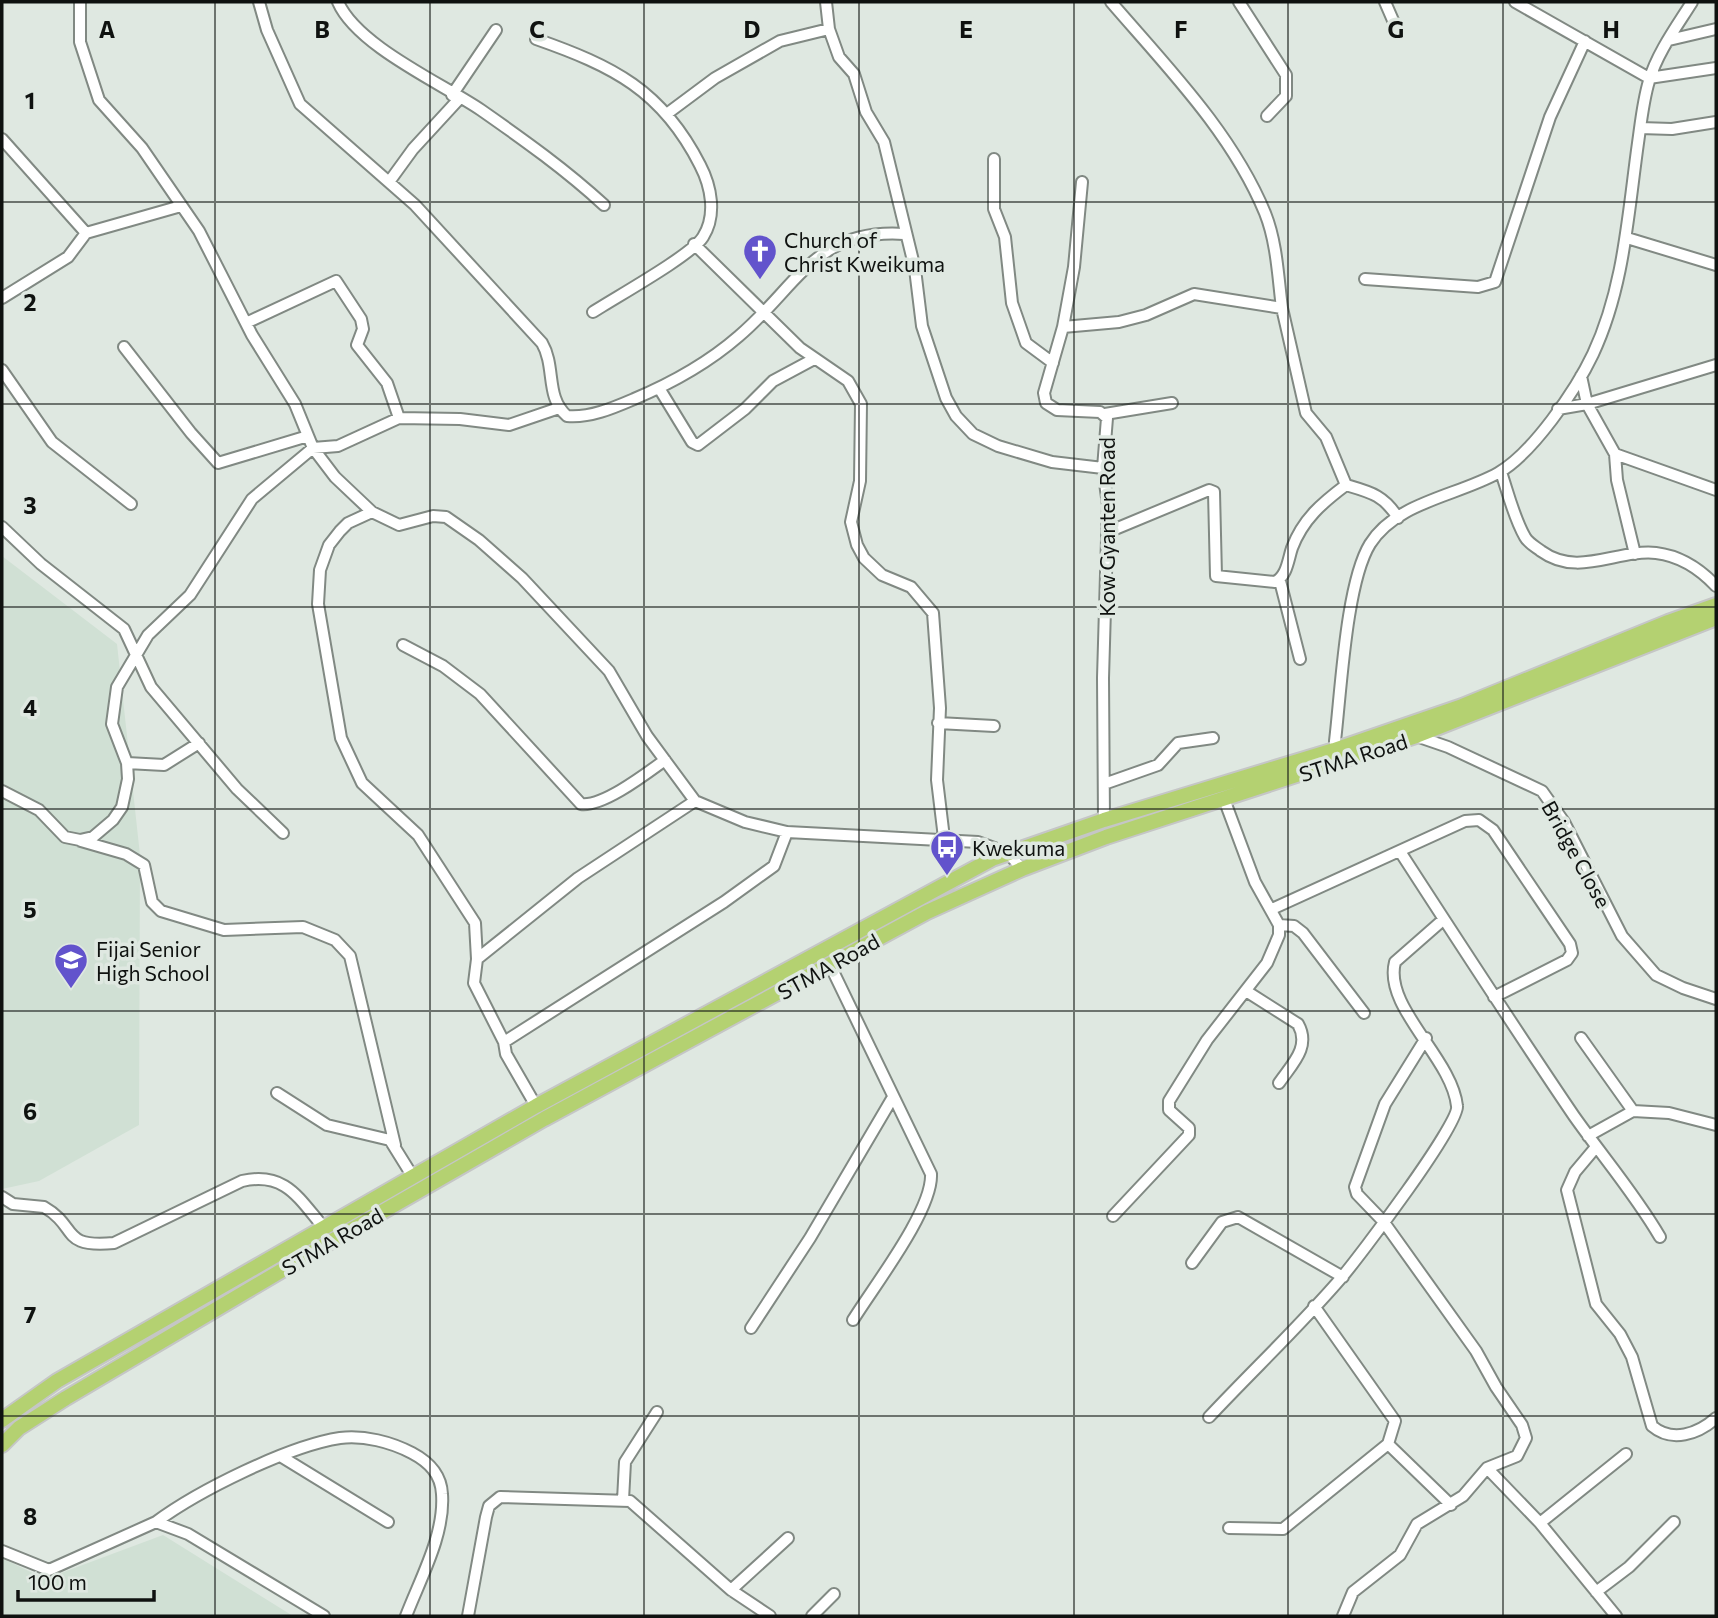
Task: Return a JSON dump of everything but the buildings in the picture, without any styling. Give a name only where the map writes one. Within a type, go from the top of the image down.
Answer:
[{"type":"main road","name":"STMA Road","points":[[2,1445],[19,1429],[66,1398],[335,1238],[544,1119],[927,912],[1022,869],[1223,799],[1462,706],[1655,626],[1716,605]]},
{"type":"main road","name":"STMA Road","points":[[2,1420],[57,1381],[536,1106],[817,952],[1008,853],[1104,820],[1416,736],[1716,618]]},
{"type":"street","points":[[80,2],[80,42],[99,100],[134,138],[199,232],[246,323],[290,396],[313,448],[335,477],[372,512],[398,525],[433,516],[446,517],[479,540],[522,578],[609,671],[665,760],[695,801],[746,822],[787,832],[944,838],[978,842],[1008,853],[1022,869]]},
{"type":"street","points":[[259,2],[267,30],[300,104],[389,182],[456,247],[542,343],[548,353],[559,408],[568,416],[579,417],[601,411],[659,388],[708,360],[740,336],[793,277],[838,244],[873,234],[904,234]]},
{"type":"street","points":[[338,2],[353,23],[381,46],[455,97],[478,108],[566,170],[604,205]]},
{"type":"street","points":[[826,2],[829,29],[839,57],[854,74],[866,112],[884,142],[904,234],[915,270],[922,326],[946,398],[956,416],[973,433],[998,446],[1052,462],[1103,468]]},
{"type":"street","points":[[1111,2],[1191,96],[1238,161],[1265,214],[1276,257],[1282,308],[1306,413],[1326,437],[1346,485]]},
{"type":"street","points":[[1238,2],[1286,75],[1286,96],[1268,116]]},
{"type":"street","points":[[1385,2],[1395,25]]},
{"type":"street","points":[[1516,2],[1649,78],[1716,68]]},
{"type":"street","points":[[1336,756],[1356,575],[1370,544],[1380,531],[1398,518],[1501,472],[1526,448],[1558,409],[1593,355],[1612,303],[1627,238],[1640,128],[1649,78],[1692,2]]},
{"type":"street","points":[[668,113],[715,78],[780,41],[829,29]]},
{"type":"street","points":[[1669,40],[1716,29]]},
{"type":"street","points":[[389,182],[455,97],[496,30]]},
{"type":"street","points":[[536,38],[608,68],[648,94],[668,113],[706,178],[712,208],[703,238],[593,312]]},
{"type":"street","points":[[1366,279],[1478,287],[1495,282],[1550,117],[1585,41]]},
{"type":"street","points":[[1640,128],[1672,129],[1716,122]]},
{"type":"street","points":[[2,139],[86,233]]},
{"type":"street","points":[[994,159],[994,209],[1005,237],[1012,303],[1026,343],[1053,363]]},
{"type":"street","name":"Kow Gyanten Road","points":[[1082,182],[1074,267],[1063,327],[1044,393],[1046,403],[1057,410],[1105,414],[1107,418],[1103,468],[1108,532],[1103,678],[1104,820]]},
{"type":"street","points":[[2,298],[68,257],[86,233],[181,206]]},
{"type":"street","points":[[1627,238],[1716,265]]},
{"type":"street","points":[[694,244],[762,313],[814,359],[848,381],[861,404],[860,481],[851,522],[857,545],[874,569],[911,587],[933,613],[938,723],[937,780],[944,838]]},
{"type":"street","points":[[246,323],[336,281],[361,319],[363,329],[357,345],[387,383],[399,418]]},
{"type":"street","points":[[1063,327],[1119,322],[1146,315],[1194,294],[1282,308]]},
{"type":"street","points":[[124,347],[218,463],[308,436]]},
{"type":"street","points":[[659,388],[692,442],[698,445],[745,409],[773,381],[814,359]]},
{"type":"street","points":[[1558,409],[1587,404],[1716,365]]},
{"type":"street","points":[[2,370],[52,442],[131,504]]},
{"type":"street","points":[[1580,376],[1587,404],[1615,454],[1617,480],[1634,554]]},
{"type":"street","points":[[1105,414],[1172,403]]},
{"type":"street","points":[[65,837],[80,840],[93,837],[113,820],[122,807],[127,790],[127,763],[112,724],[111,714],[117,687],[148,635],[190,595],[252,499],[313,448],[338,446],[399,418],[460,419],[509,425],[559,408]]},
{"type":"street","points":[[1615,454],[1716,490]]},
{"type":"street","points":[[1501,472],[1526,540],[1548,556],[1566,563],[1584,564],[1634,554],[1675,557],[1702,571],[1716,586]]},
{"type":"street","points":[[1300,659],[1280,580],[1293,545],[1313,510],[1346,485],[1373,491],[1389,503],[1398,518]]},
{"type":"street","points":[[1108,532],[1209,490],[1214,492],[1216,576],[1280,580]]},
{"type":"street","points":[[372,512],[348,523],[340,531],[329,545],[320,570],[318,604],[341,738],[362,783],[418,835],[472,918],[477,929],[477,960],[473,976],[476,990],[504,1042],[506,1054],[536,1106]]},
{"type":"street","points":[[2,527],[41,564],[124,629],[151,687],[237,789],[283,833]]},
{"type":"street","points":[[404,645],[443,666],[480,694],[581,804],[593,804],[665,760]]},
{"type":"street","points":[[938,723],[994,726]]},
{"type":"street","name":"Bridge Close","points":[[1416,736],[1448,747],[1542,791],[1564,822],[1622,936],[1656,975],[1716,999]]},
{"type":"street","points":[[1104,784],[1158,765],[1178,743],[1213,738]]},
{"type":"street","points":[[127,763],[164,765],[199,743]]},
{"type":"street","points":[[2,791],[39,810],[65,837],[125,854],[144,865],[152,901],[161,911],[224,930],[303,927],[335,940],[350,956],[395,1144],[413,1177]]},
{"type":"street","points":[[1113,1216],[1189,1135],[1189,1128],[1169,1110],[1169,1101],[1207,1040],[1270,956],[1279,925],[1255,882],[1223,799]]},
{"type":"street","points":[[477,960],[578,878],[695,801]]},
{"type":"street","points":[[1272,909],[1401,853],[1445,829],[1465,821],[1479,820],[1493,830],[1570,944],[1572,953],[1566,960],[1494,997]]},
{"type":"street","points":[[504,1042],[724,902],[774,866],[787,832]]},
{"type":"street","points":[[1401,853],[1494,997],[1588,1136],[1639,1201],[1660,1237]]},
{"type":"street","points":[[1209,1417],[1343,1276],[1435,1151],[1458,1112],[1458,1103],[1443,1068],[1400,998],[1393,969],[1395,962],[1444,919]]},
{"type":"street","points":[[1279,925],[1294,926],[1303,933],[1364,1013]]},
{"type":"street","points":[[830,965],[931,1174],[932,1188],[919,1218],[853,1320]]},
{"type":"street","points":[[1246,991],[1298,1024],[1303,1033],[1304,1045],[1279,1083]]},
{"type":"street","points":[[1343,1616],[1353,1592],[1400,1555],[1418,1524],[1451,1505],[1488,1468],[1517,1456],[1526,1438],[1522,1425],[1476,1351],[1383,1221],[1357,1194],[1355,1187],[1385,1104],[1426,1038]]},
{"type":"street","points":[[1581,1038],[1633,1111]]},
{"type":"street","points":[[278,1093],[327,1125],[390,1140],[395,1144]]},
{"type":"street","points":[[751,1328],[810,1238],[893,1097]]},
{"type":"street","points":[[1588,1136],[1633,1111],[1669,1113],[1716,1125]]},
{"type":"street","points":[[1596,1147],[1575,1172],[1567,1190],[1596,1304],[1619,1334],[1632,1357],[1652,1426],[1669,1435],[1690,1434],[1716,1418]]},
{"type":"street","points":[[2,1196],[13,1203],[44,1207],[72,1238],[94,1245],[114,1243],[242,1181],[262,1176],[274,1178],[287,1187],[325,1229]]},
{"type":"street","points":[[1192,1264],[1222,1222],[1237,1217],[1343,1276]]},
{"type":"street","points":[[1229,1528],[1283,1529],[1388,1444],[1395,1421],[1314,1306]]},
{"type":"street","points":[[623,1500],[625,1462],[657,1412]]},
{"type":"street","points":[[2,1551],[49,1570],[156,1522],[173,1510],[304,1447],[342,1438],[384,1441],[424,1459],[434,1470],[442,1494],[441,1516],[406,1616]]},
{"type":"street","points":[[1388,1444],[1451,1505]]},
{"type":"street","points":[[1540,1523],[1626,1454]]},
{"type":"street","points":[[282,1457],[388,1522]]},
{"type":"street","points":[[1488,1468],[1540,1523],[1616,1616]]},
{"type":"street","points":[[468,1616],[480,1541],[492,1502],[500,1497],[607,1502],[623,1500],[638,1507],[731,1590],[770,1616]]},
{"type":"street","points":[[156,1522],[188,1534],[324,1616]]},
{"type":"street","points":[[1596,1592],[1629,1567],[1674,1522]]},
{"type":"street","points":[[731,1590],[788,1538]]},
{"type":"street","points":[[812,1616],[834,1594]]},
{"type":"shaded area","name":"Fijai Senior High School","points":[[2,556],[117,644],[140,855],[139,1125],[39,1181],[2,1189]]},
{"type":"shaded area","points":[[163,1535],[293,1616],[2,1616],[2,1558],[45,1579]]},
{"type":"place","name":"Church of Christ Kweikuma","points":[[760,281]]},
{"type":"place","name":"Kwekuma","points":[[947,877]]},
{"type":"place","name":"Fijai Senior High School","points":[[71,990]]}]
